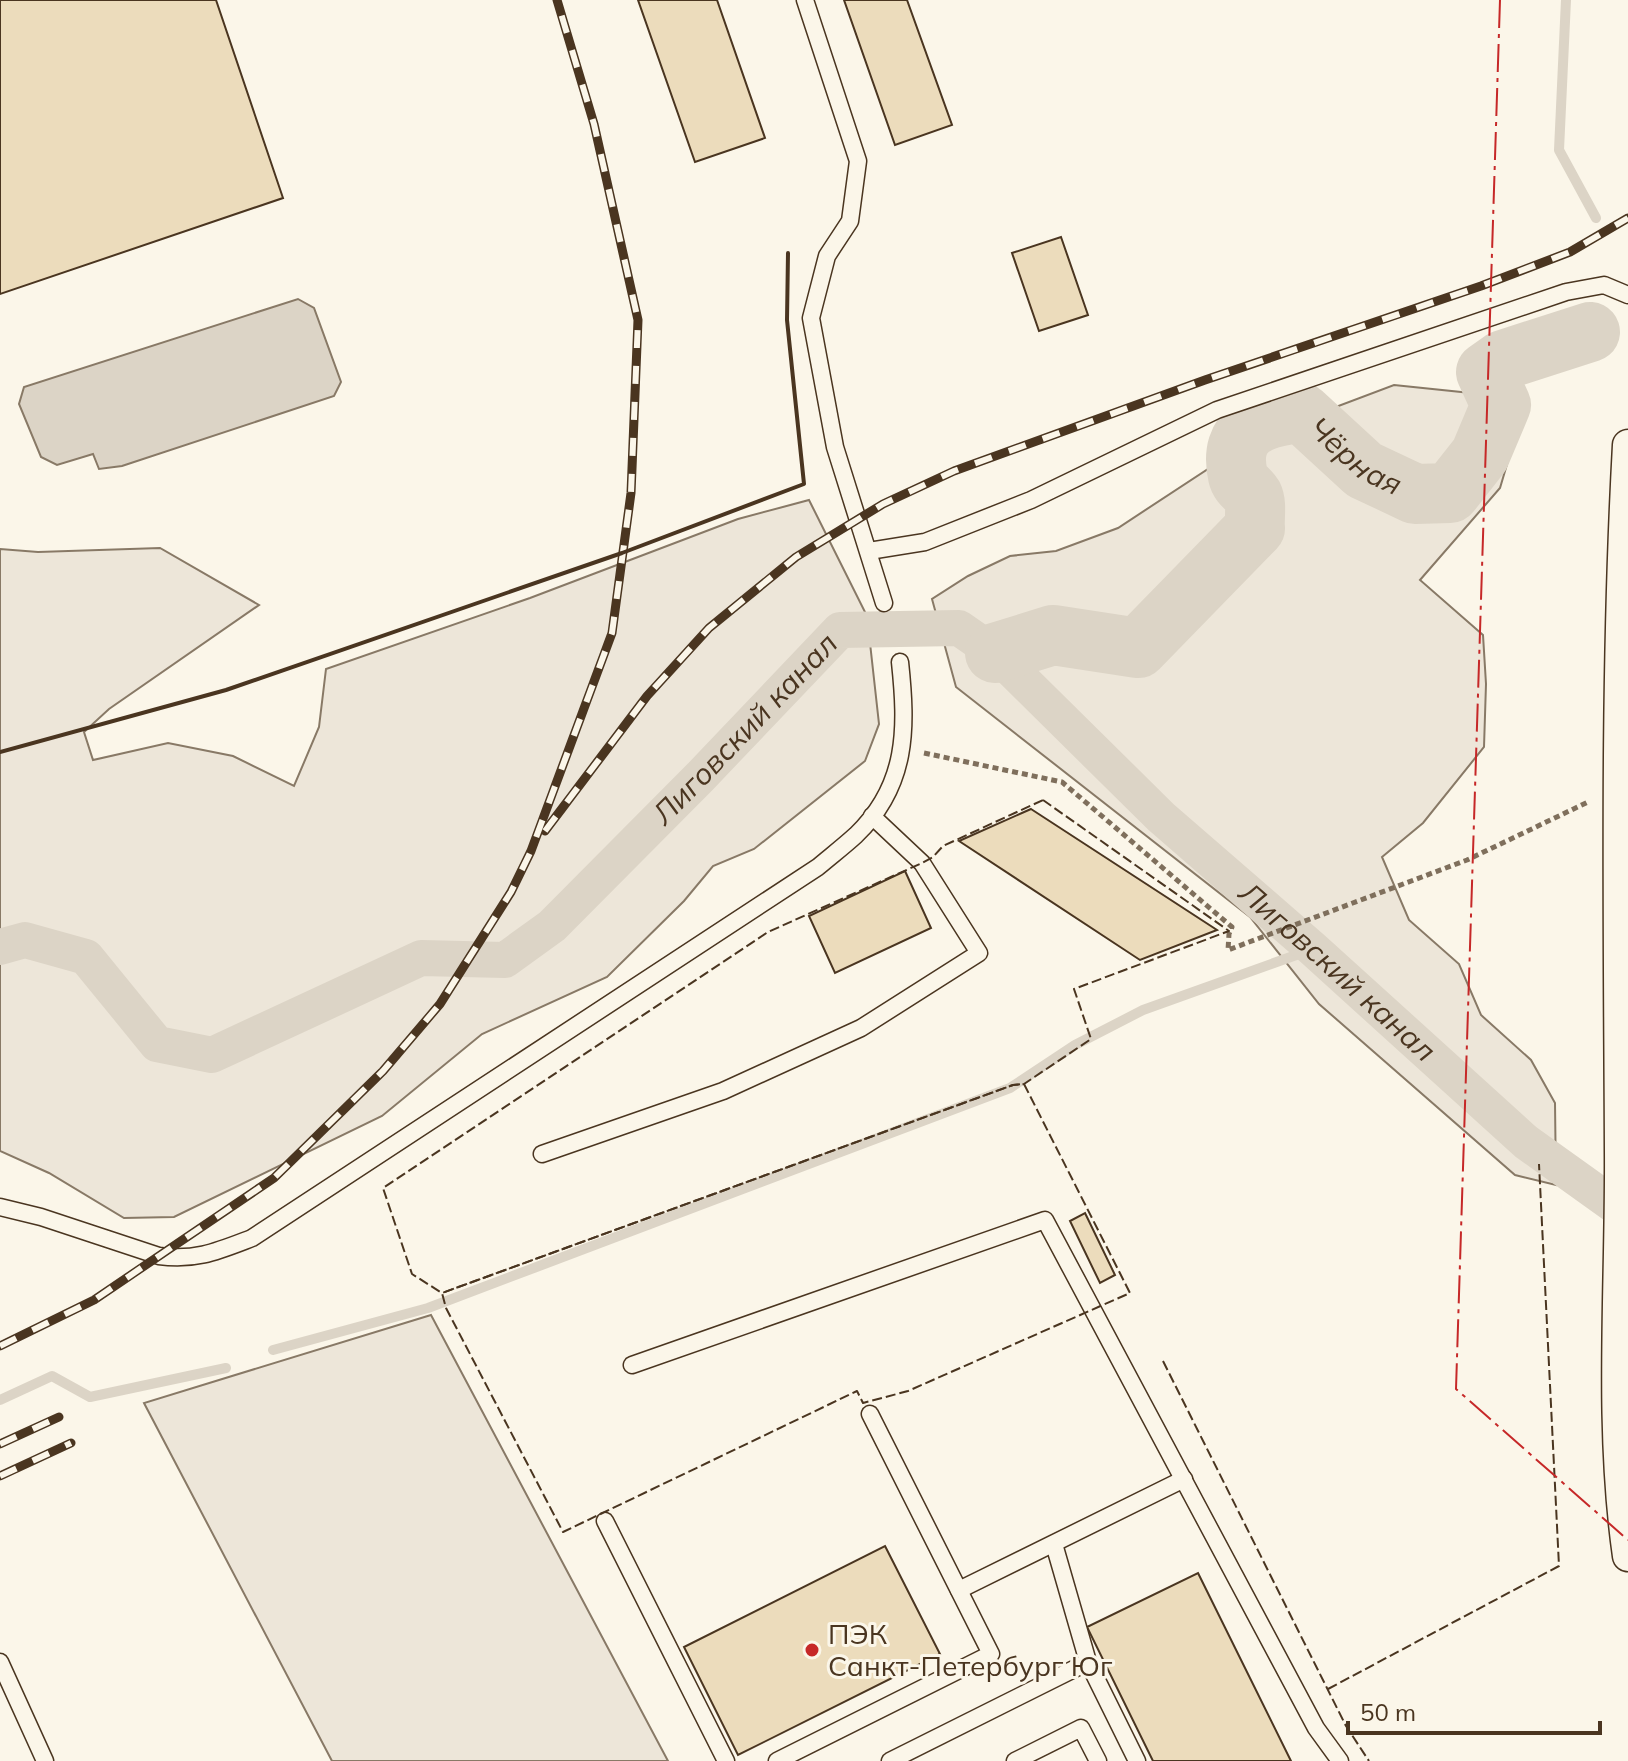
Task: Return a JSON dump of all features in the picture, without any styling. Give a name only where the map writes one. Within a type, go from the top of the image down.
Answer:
[{"type":"street","points":[[1628,445],[1619,787],[1623,1025],[1617,1294],[1620,1446],[1628,1556]]},
{"type":"lane","points":[[805,0],[858,161],[850,221],[827,256],[811,318],[835,447],[884,603]]},
{"type":"lane","points":[[869,551],[925,542],[1031,500],[1217,410],[1566,292],[1604,285],[1628,295]]},
{"type":"lane","points":[[0,1207],[41,1217],[159,1256],[204,1256],[252,1238],[818,867],[858,834],[891,786],[903,748],[904,701],[900,662]]},
{"type":"lane","points":[[542,1154],[723,1091],[847,1035],[979,953],[922,863],[872,816]]},
{"type":"lane","points":[[632,1365],[1045,1220],[1316,1728],[1340,1761]]},
{"type":"lane","points":[[777,1761],[991,1654],[870,1414]]},
{"type":"lane","points":[[959,1590],[1184,1479]]},
{"type":"lane","points":[[605,1521],[726,1761]]},
{"type":"lane","points":[[1054,1544],[1088,1662],[1137,1761]]},
{"type":"lane","points":[[0,1662],[45,1761]]},
{"type":"lane","points":[[890,1761],[1088,1662]]},
{"type":"lane","points":[[1015,1761],[1081,1728],[1098,1761]]},
{"type":"path","points":[[903,748],[1062,782],[1232,927],[1228,950],[1467,860],[1596,798]]},
{"type":"shaded area","points":[[298,299],[314,308],[341,382],[334,396],[122,466],[99,469],[93,454],[57,465],[41,457],[19,404],[24,387]]},
{"type":"shaded area","points":[[1394,385],[1509,397],[1521,417],[1500,488],[1420,580],[1483,635],[1486,684],[1484,747],[1423,823],[1382,857],[1409,920],[1459,964],[1481,1015],[1531,1060],[1555,1103],[1556,1185],[1515,1175],[1319,1004],[1250,917],[956,687],[932,599],[968,576],[1010,556],[1056,551],[1118,528],[1217,463],[1247,421],[1304,419]]},
{"type":"shaded area","points":[[809,500],[867,616],[879,724],[865,761],[754,849],[713,866],[684,901],[607,977],[482,1034],[382,1116],[174,1217],[124,1218],[49,1173],[0,1151],[0,549],[38,552],[160,548],[259,605],[109,709],[84,732],[93,760],[168,743],[233,756],[294,786],[319,727],[326,669],[530,598],[738,519]]},
{"type":"shaded area","points":[[431,1315],[668,1761],[332,1761],[144,1403]]},
{"type":"building","points":[[0,0],[216,0],[283,198],[0,294]]},
{"type":"building","points":[[638,0],[717,0],[765,138],[695,162]]},
{"type":"building","points":[[844,0],[907,0],[952,125],[895,145]]},
{"type":"building","points":[[1061,237],[1088,315],[1039,331],[1012,253]]},
{"type":"building","points":[[1031,809],[1217,930],[1140,960],[959,841]]},
{"type":"building","points":[[905,871],[931,928],[835,973],[809,916]]},
{"type":"building","points":[[1085,1213],[1115,1275],[1100,1283],[1070,1221]]},
{"type":"building","name":"ПЭК Санкт-Петербург Юг","points":[[885,1546],[940,1654],[738,1755],[684,1647]]},
{"type":"building","points":[[1198,1573],[1291,1761],[1153,1761],[1087,1627]]},
{"type":"waterway","points":[[1566,0],[1559,150],[1596,218]]},
{"type":"waterway","name":"Чёрная","points":[[995,653],[1053,635],[1138,648],[1255,528],[1254,499],[1239,479],[1236,459],[1243,436],[1262,422],[1302,413],[1364,470],[1415,494],[1450,493],[1480,455],[1501,405],[1486,372],[1503,360],[1590,332]]},
{"type":"waterway","name":"Лиговский канал","points":[[0,947],[25,940],[86,957],[157,1044],[212,1055],[421,958],[505,960],[552,926],[840,630],[959,628],[995,653],[1161,817],[1313,949],[1526,1142],[1628,1215]]},
{"type":"waterway","points":[[273,1350],[428,1308],[1010,1088],[1075,1045],[1143,1010],[1313,949]]},
{"type":"waterway","points":[[0,1400],[52,1376],[90,1397],[226,1368]]},
{"type":"railway","points":[[0,1346],[94,1300],[274,1178],[383,1071],[440,1004],[511,892],[531,851],[612,633],[631,493],[638,320],[594,124],[557,0]]},
{"type":"railway","points":[[545,831],[647,696],[709,628],[796,557],[883,504],[954,471],[1570,252],[1628,218]]},
{"type":"railway","points":[[0,1444],[59,1417]]},
{"type":"railway","points":[[0,1476],[71,1443]]},
{"type":"fence","points":[[1043,800],[1229,931],[1074,989],[1091,1039],[1024,1084],[1013,1085],[442,1293],[412,1274],[383,1188],[768,932],[922,863],[943,846],[1043,800]]},
{"type":"fence","points":[[1024,1084],[1130,1293],[908,1391],[863,1403],[857,1391],[563,1532],[446,1308],[442,1293],[1013,1085],[1024,1084]]},
{"type":"fence","points":[[1328,1689],[1559,1566],[1539,1164]]},
{"type":"fence","points":[[1163,1361],[1346,1726],[1369,1761]]},
{"type":"wall","points":[[0,752],[226,690],[622,553],[804,484],[787,320],[788,253]]},
{"type":"power","points":[[1500,0],[1456,1389],[1628,1540]]},
{"type":"place","name":"ПЭК Санкт-Петербург Юг","points":[[812,1650]]}]
